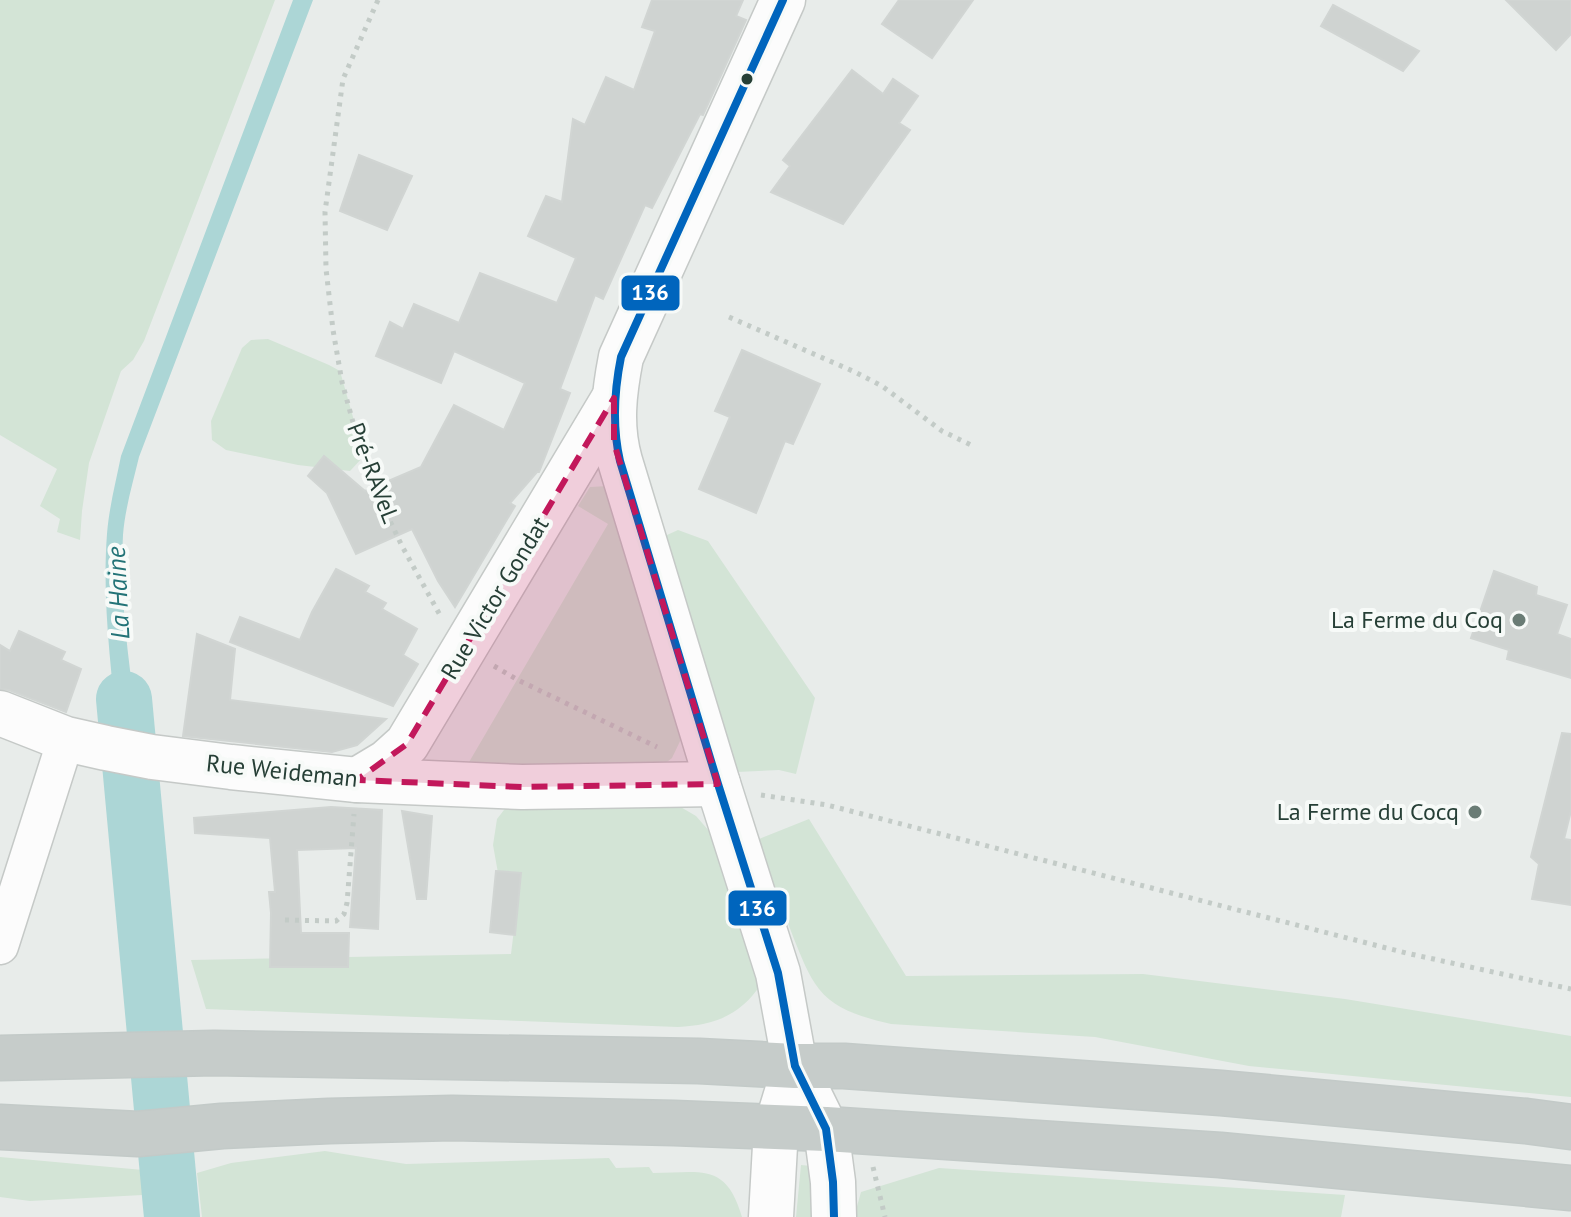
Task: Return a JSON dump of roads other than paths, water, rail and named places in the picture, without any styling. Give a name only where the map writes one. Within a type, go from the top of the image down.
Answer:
[{"type":"highway","points":[[0,1058],[214,1053],[844,1066],[1221,1093],[1571,1127]]},
{"type":"highway","points":[[0,1127],[138,1134],[222,1126],[452,1118],[826,1129],[1220,1155],[1571,1188]]},
{"type":"street","name":"Rue Victor Gondat","points":[[783,0],[621,357],[612,425],[614,443],[778,973],[795,1066]]},
{"type":"street","name":"Rue Victor Gondat","points":[[357,780],[387,762],[407,744],[614,398]]},
{"type":"street","name":"Rue Weideman","points":[[0,713],[86,744],[152,757],[357,780],[522,787],[718,784]]},
{"type":"street","points":[[0,946],[86,744]]},
{"type":"street","points":[[771,1217],[776,1128],[795,1066]]},
{"type":"street","points":[[795,1066],[826,1129],[834,1217]]},
{"type":"water","points":[[293,0],[313,0],[139,457],[132,486],[123,535],[123,585],[138,733],[117,730],[108,632],[106,559],[109,514],[121,456]]},
{"type":"waterway","name":"La Haine","points":[[124,699],[172,1217]]},
{"type":"place","name":"La Ferme du Coq","points":[[1519,620]]},
{"type":"place","name":"La Ferme du Cocq","points":[[1475,812]]}]
